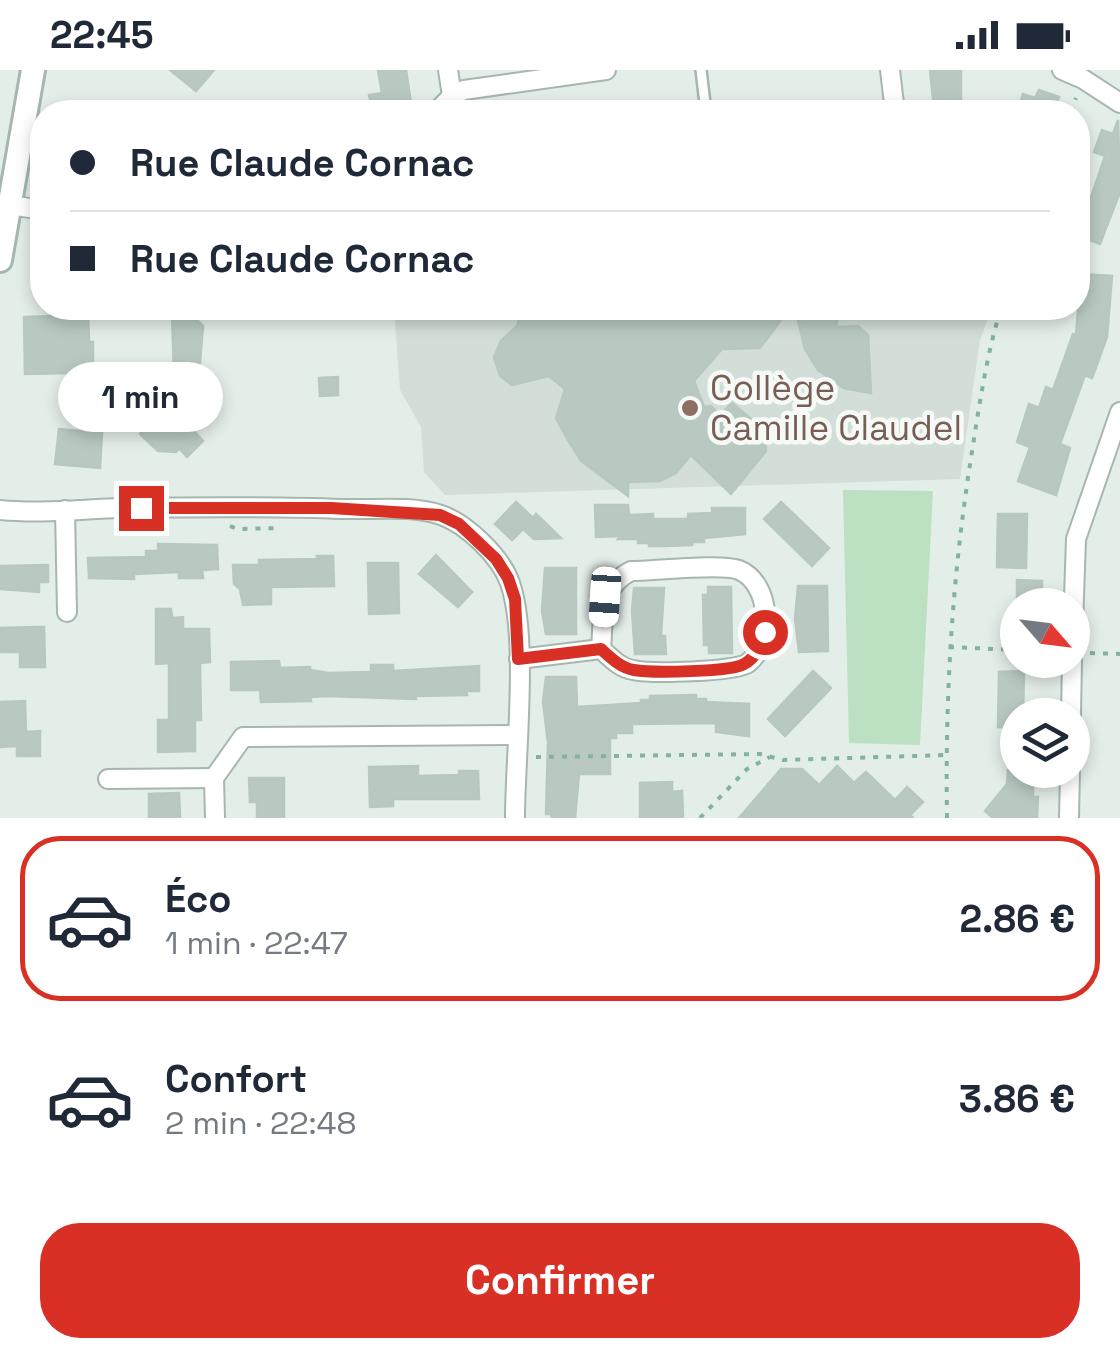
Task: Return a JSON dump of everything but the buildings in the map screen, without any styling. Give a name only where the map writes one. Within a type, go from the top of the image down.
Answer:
[{"type":"street","points":[[0,260],[10,205],[8,171],[34,70]]},
{"type":"street","points":[[448,70],[452,96]]},
{"type":"street","points":[[448,100],[464,90],[606,70]]},
{"type":"street","points":[[890,70],[893,100]]},
{"type":"street","points":[[1062,70],[1120,103]]},
{"type":"street","points":[[10,205],[30,208]]},
{"type":"street","points":[[1074,588],[1076,539],[1120,412]]},
{"type":"street","points":[[0,510],[217,506],[418,511],[459,524],[484,547],[508,578],[515,599],[515,818]]},
{"type":"street","points":[[65,510],[67,612]]},
{"type":"street","points":[[518,659],[601,649],[616,663],[633,670],[731,670],[748,663],[759,649],[765,632],[763,595],[752,578],[736,568],[632,571],[616,579],[605,597],[601,649]]},
{"type":"street","points":[[215,818],[214,778],[243,737],[482,732],[516,735]]},
{"type":"street","points":[[108,779],[214,778]]},
{"type":"street","points":[[1069,818],[1070,788]]},
{"type":"lane","points":[[700,70],[704,100]]},
{"type":"path","points":[[947,818],[948,647],[962,516],[987,354],[997,320]]},
{"type":"path","points":[[220,522],[238,529],[296,528]]},
{"type":"path","points":[[948,647],[1000,649]]},
{"type":"path","points":[[1090,655],[1120,654]]},
{"type":"path","points":[[515,754],[760,754],[783,760],[946,755]]},
{"type":"path","points":[[700,818],[747,769],[770,757]]},
{"type":"shaded area","name":"Collège Camille Claudel","points":[[395,320],[988,320],[980,340],[960,479],[445,495],[424,472],[421,427],[400,390]]},
{"type":"green space","points":[[843,490],[933,491],[920,745],[849,743]]},
{"type":"place","name":"Collège Camille Claudel","points":[[690,408]]},
{"type":"route","points":[[141,508],[331,508],[440,515],[459,524],[496,559],[508,578],[515,599],[518,659],[601,649],[616,663],[633,670],[731,670],[748,663],[765,632]]}]
